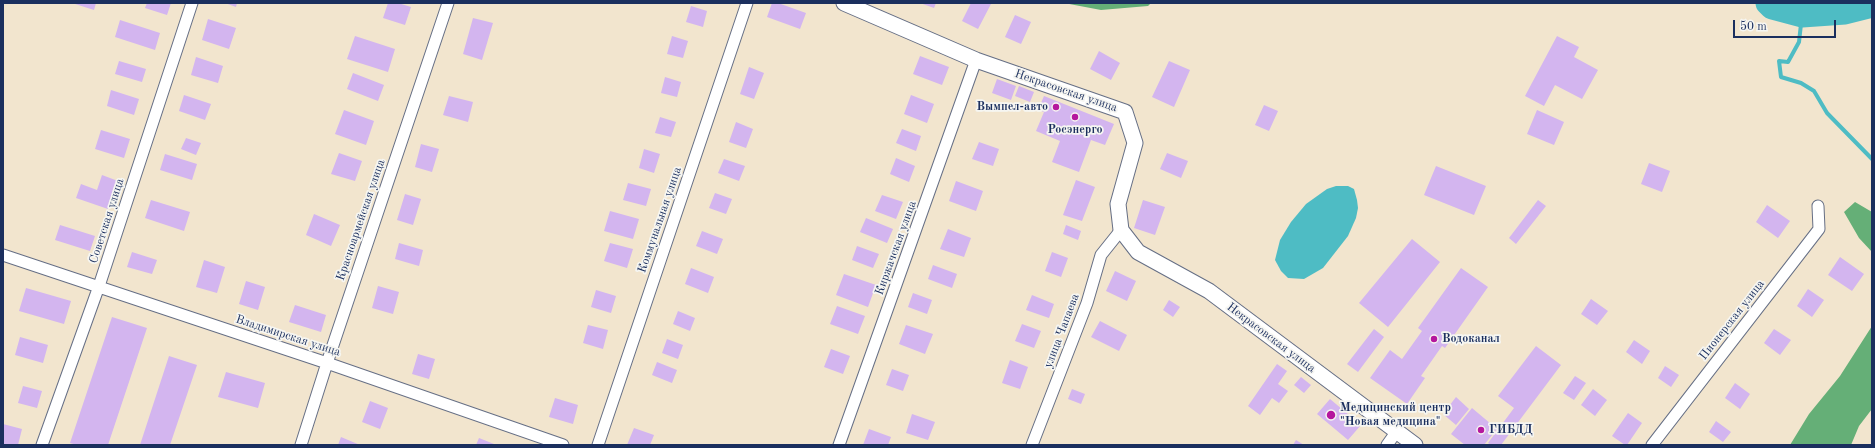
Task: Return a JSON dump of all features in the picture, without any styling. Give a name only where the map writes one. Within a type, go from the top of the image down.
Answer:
[{"type":"street","name":"Советская улица","points":[[42,445],[99,286],[192,3]]},
{"type":"street","name":"Красноармейская улица","points":[[301,445],[327,363],[448,3]]},
{"type":"street","name":"Коммунальная улица","points":[[598,445],[747,3]]},
{"type":"street","name":"Некрасовская улица","points":[[844,3],[976,60],[1125,112],[1136,143],[1118,204],[1121,230],[1138,252],[1209,291],[1415,445]]},
{"type":"street","name":"Киржачская улица","points":[[839,445],[976,60]]},
{"type":"street","name":"Пионерская улица","points":[[1652,445],[1819,229],[1818,206]]},
{"type":"street","name":"улица Чапаева","points":[[1032,445],[1087,303],[1101,255],[1121,230]]},
{"type":"street","name":"Владимирская улица","points":[[3,255],[327,363],[563,445]]},
{"type":"street","points":[[1387,445],[1397,431]]},
{"type":"green space","points":[[1064,3],[1151,3],[1148,6],[1101,10]]},
{"type":"green space","points":[[1855,202],[1872,212],[1872,252],[1859,238],[1844,212]]},
{"type":"green space","points":[[1872,326],[1872,409],[1859,426],[1851,445],[1790,445],[1809,414],[1840,376]]},
{"type":"water","points":[[1336,186],[1348,186],[1354,189],[1357,200],[1358,208],[1356,218],[1348,236],[1323,268],[1304,279],[1288,278],[1281,271],[1275,260],[1280,240],[1291,222],[1306,204],[1327,189]]},
{"type":"building","points":[[72,3],[96,3],[94,10]]},
{"type":"building","points":[[147,3],[171,3],[167,15],[145,8]]},
{"type":"building","points":[[225,3],[237,3],[236,7]]},
{"type":"building","points":[[388,3],[398,3],[411,7],[405,25],[383,18]]},
{"type":"building","points":[[772,3],[778,3],[806,13],[800,29],[767,17]]},
{"type":"building","points":[[920,3],[936,3],[934,8]]},
{"type":"building","points":[[971,3],[991,4],[978,29],[962,21]]},
{"type":"building","points":[[691,6],[707,11],[703,27],[686,22]]},
{"type":"building","points":[[1015,15],[1031,22],[1021,44],[1005,37]]},
{"type":"building","points":[[473,18],[493,23],[482,60],[463,54]]},
{"type":"building","points":[[208,19],[236,28],[229,49],[202,40]]},
{"type":"building","points":[[120,20],[160,33],[155,50],[115,37]]},
{"type":"building","points":[[355,36],[395,49],[388,72],[347,59]]},
{"type":"building","points":[[672,36],[688,41],[683,58],[667,54]]},
{"type":"building","points":[[1557,36],[1579,47],[1574,57],[1598,70],[1582,99],[1555,85],[1544,106],[1525,96]]},
{"type":"building","points":[[1099,51],[1120,63],[1111,80],[1090,69]]},
{"type":"building","points":[[920,56],[949,67],[942,85],[913,74]]},
{"type":"building","points":[[196,57],[223,66],[218,83],[191,75]]},
{"type":"building","points":[[119,61],[146,69],[142,82],[115,74]]},
{"type":"building","points":[[1169,61],[1190,70],[1174,107],[1152,97]]},
{"type":"building","points":[[749,67],[764,73],[754,99],[740,94]]},
{"type":"building","points":[[353,73],[384,85],[378,101],[347,89]]},
{"type":"building","points":[[665,77],[681,82],[677,97],[661,93]]},
{"type":"building","points":[[997,79],[1016,86],[1011,100],[992,93]]},
{"type":"building","points":[[1019,86],[1034,92],[1030,102],[1015,96]]},
{"type":"building","points":[[111,90],[139,99],[134,115],[107,106]]},
{"type":"building","points":[[184,95],[211,104],[205,120],[179,111]]},
{"type":"building","points":[[911,95],[934,104],[927,123],[904,114]]},
{"type":"building","points":[[449,96],[473,102],[468,122],[443,115]]},
{"type":"building","points":[[1044,96],[1114,124],[1105,145],[1091,140],[1079,172],[1052,162],[1060,141],[1036,131],[1044,112],[1038,110]]},
{"type":"building","points":[[1264,105],[1278,111],[1269,131],[1255,125]]},
{"type":"building","points":[[344,110],[374,121],[366,145],[335,134]]},
{"type":"building","points":[[1537,110],[1564,122],[1554,145],[1527,134]]},
{"type":"building","points":[[660,117],[676,122],[671,137],[655,133]]},
{"type":"building","points":[[736,122],[753,129],[746,148],[729,142]]},
{"type":"building","points":[[902,129],[921,136],[916,151],[896,143]]},
{"type":"building","points":[[101,130],[130,139],[124,158],[95,149]]},
{"type":"building","points":[[186,138],[201,143],[196,155],[181,149]]},
{"type":"building","points":[[979,142],[999,149],[993,166],[972,159]]},
{"type":"building","points":[[421,144],[439,149],[432,172],[415,167]]},
{"type":"building","points":[[644,149],[660,154],[654,173],[639,168]]},
{"type":"building","points":[[339,153],[362,161],[355,181],[331,174]]},
{"type":"building","points":[[1167,153],[1188,161],[1181,178],[1160,169]]},
{"type":"building","points":[[165,154],[197,164],[192,180],[160,170]]},
{"type":"building","points":[[896,158],[915,166],[909,182],[890,174]]},
{"type":"building","points":[[724,159],[745,166],[739,181],[718,173]]},
{"type":"building","points":[[1649,163],[1670,171],[1662,192],[1641,184]]},
{"type":"building","points":[[1436,166],[1486,186],[1474,215],[1424,195]]},
{"type":"building","points":[[102,175],[118,181],[108,209],[76,198],[81,184],[97,190]]},
{"type":"building","points":[[1076,180],[1095,187],[1082,221],[1063,215]]},
{"type":"building","points":[[956,181],[983,191],[976,211],[949,201]]},
{"type":"building","points":[[628,183],[651,189],[646,206],[623,200]]},
{"type":"building","points":[[715,193],[732,199],[726,214],[709,208]]},
{"type":"building","points":[[405,194],[421,199],[413,225],[397,220]]},
{"type":"building","points":[[882,195],[903,202],[896,219],[875,211]]},
{"type":"building","points":[[151,200],[190,212],[184,231],[145,218]]},
{"type":"building","points":[[1143,200],[1165,207],[1155,235],[1134,228]]},
{"type":"building","points":[[1538,200],[1546,206],[1516,244],[1509,238]]},
{"type":"building","points":[[1767,205],[1790,221],[1778,238],[1756,222]]},
{"type":"building","points":[[610,211],[639,219],[633,239],[604,231]]},
{"type":"building","points":[[314,214],[340,225],[331,246],[306,235]]},
{"type":"building","points":[[866,218],[893,229],[887,243],[860,232]]},
{"type":"building","points":[[60,225],[95,236],[90,251],[55,240]]},
{"type":"building","points":[[1066,225],[1081,231],[1078,240],[1063,234]]},
{"type":"building","points":[[948,229],[971,238],[964,257],[940,249]]},
{"type":"building","points":[[702,231],[723,239],[717,254],[696,246]]},
{"type":"building","points":[[1412,239],[1440,262],[1388,327],[1359,303]]},
{"type":"building","points":[[399,243],[423,250],[419,266],[395,259]]},
{"type":"building","points":[[610,243],[633,249],[627,268],[604,261]]},
{"type":"building","points":[[857,246],[879,254],[873,268],[852,260]]},
{"type":"building","points":[[132,252],[157,260],[152,274],[127,267]]},
{"type":"building","points":[[1052,252],[1068,258],[1061,277],[1045,271]]},
{"type":"building","points":[[1840,257],[1864,274],[1852,291],[1828,275]]},
{"type":"building","points":[[204,260],[225,267],[217,293],[196,287]]},
{"type":"building","points":[[933,265],[957,274],[952,288],[928,279]]},
{"type":"building","points":[[691,268],[714,277],[708,293],[685,284]]},
{"type":"building","name":"Водоканал","points":[[1461,268],[1488,287],[1445,348],[1442,346],[1421,376],[1425,378],[1407,404],[1370,378],[1390,350],[1402,359],[1422,331],[1418,328]]},
{"type":"building","points":[[1115,271],[1136,281],[1127,301],[1106,291]]},
{"type":"building","points":[[844,274],[876,285],[868,307],[836,295]]},
{"type":"building","points":[[246,281],[265,287],[258,310],[239,304]]},
{"type":"building","points":[[378,286],[399,292],[393,314],[372,308]]},
{"type":"building","points":[[26,288],[71,301],[64,324],[19,311]]},
{"type":"building","points":[[1808,289],[1824,300],[1812,317],[1797,306]]},
{"type":"building","points":[[596,290],[616,296],[611,313],[591,307]]},
{"type":"building","points":[[913,293],[932,300],[927,314],[908,307]]},
{"type":"building","points":[[1032,295],[1054,304],[1049,318],[1026,310]]},
{"type":"building","points":[[1591,299],[1608,311],[1597,325],[1581,314]]},
{"type":"building","points":[[1169,300],[1180,307],[1173,317],[1163,310]]},
{"type":"building","points":[[295,305],[326,315],[321,332],[289,322]]},
{"type":"building","points":[[837,306],[865,316],[858,334],[830,324]]},
{"type":"building","points":[[678,311],[695,318],[690,331],[673,324]]},
{"type":"building","points":[[112,317],[147,328],[108,445],[77,445],[70,443]]},
{"type":"building","points":[[1100,321],[1127,335],[1119,351],[1091,337]]},
{"type":"building","points":[[1022,324],[1041,331],[1034,348],[1015,341]]},
{"type":"building","points":[[588,325],[608,330],[603,349],[583,343]]},
{"type":"building","points":[[906,325],[933,334],[925,354],[899,344]]},
{"type":"building","points":[[1374,329],[1384,337],[1358,372],[1347,364]]},
{"type":"building","points":[[1774,329],[1791,340],[1780,355],[1764,343]]},
{"type":"building","points":[[20,337],[48,345],[43,363],[15,355]]},
{"type":"building","points":[[667,339],[683,345],[678,359],[662,353]]},
{"type":"building","points":[[1634,340],[1650,351],[1642,364],[1626,352]]},
{"type":"building","points":[[1536,346],[1561,365],[1501,445],[1491,445],[1488,443],[1514,408],[1498,396]]},
{"type":"building","points":[[831,349],[850,356],[843,374],[824,367]]},
{"type":"building","points":[[418,354],[435,359],[429,379],[412,374]]},
{"type":"building","points":[[169,356],[197,365],[170,445],[140,445]]},
{"type":"building","points":[[1010,360],[1028,367],[1020,389],[1002,383]]},
{"type":"building","points":[[657,362],[677,370],[672,383],[652,375]]},
{"type":"building","points":[[1277,364],[1287,371],[1278,384],[1288,391],[1279,403],[1272,398],[1260,415],[1248,406]]},
{"type":"building","points":[[1665,366],[1679,375],[1671,387],[1658,378]]},
{"type":"building","points":[[892,369],[909,375],[903,391],[886,385]]},
{"type":"building","points":[[226,372],[265,383],[258,408],[218,397]]},
{"type":"building","points":[[1575,376],[1586,383],[1574,400],[1563,393]]},
{"type":"building","points":[[1301,377],[1311,385],[1304,393],[1294,385]]},
{"type":"building","points":[[1735,383],[1750,394],[1740,409],[1725,398]]},
{"type":"building","points":[[23,386],[42,391],[37,408],[18,403]]},
{"type":"building","points":[[1072,389],[1085,394],[1081,404],[1068,399]]},
{"type":"building","points":[[1593,389],[1607,400],[1595,416],[1581,405]]},
{"type":"building","points":[[1456,397],[1469,409],[1456,425],[1443,414]]},
{"type":"building","points":[[555,398],[578,405],[573,424],[549,417]]},
{"type":"building","points":[[1330,399],[1361,425],[1348,440],[1317,414]]},
{"type":"building","points":[[370,401],[388,408],[380,429],[362,422]]},
{"type":"building","points":[[1472,408],[1497,429],[1484,445],[1465,445],[1451,434]]},
{"type":"building","points":[[1628,413],[1642,423],[1627,445],[1625,445],[1612,436]]},
{"type":"building","points":[[912,414],[935,422],[928,440],[906,433]]},
{"type":"building","points":[[1716,421],[1731,432],[1723,442],[1709,432]]},
{"type":"building","points":[[3,424],[22,429],[18,445],[3,445]]},
{"type":"building","points":[[634,428],[654,435],[650,445],[627,445]]},
{"type":"building","points":[[869,429],[891,437],[888,445],[863,445]]},
{"type":"building","points":[[341,437],[360,445],[338,445]]},
{"type":"building","points":[[479,438],[494,444],[476,445]]},
{"type":"building","points":[[1296,440],[1304,445],[1293,445]]},
{"type":"waterway","points":[[1768,3],[1772,7],[1802,15],[1845,12],[1872,5]]},
{"type":"waterway","points":[[1802,15],[1799,42],[1788,62],[1779,61],[1781,77],[1801,83],[1814,91],[1827,113],[1872,159]]},
{"type":"place","name":"Вымпел-авто","points":[[1056,107]]},
{"type":"place","name":"Росэнерго","points":[[1075,117]]},
{"type":"place","name":"Водоканал","points":[[1434,339]]},
{"type":"place","name":"Медицинский центр \"Новая медицина\"","points":[[1331,415]]},
{"type":"place","name":"ГИБДД","points":[[1481,430]]}]
